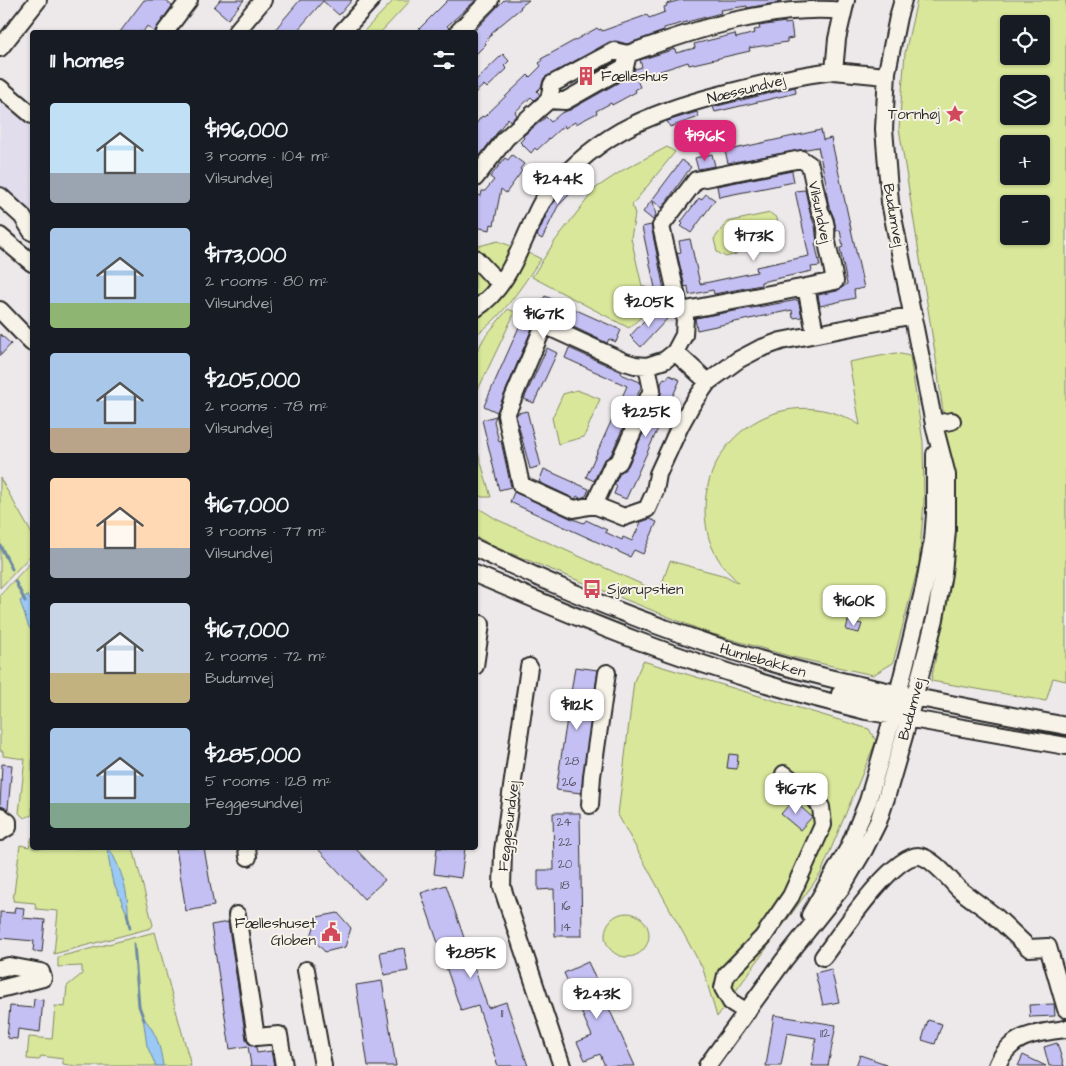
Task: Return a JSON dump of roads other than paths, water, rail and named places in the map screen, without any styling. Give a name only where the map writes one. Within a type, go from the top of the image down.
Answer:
[{"type":"street","points":[[0,48],[38,0]]},
{"type":"street","points":[[166,30],[189,0]]},
{"type":"street","points":[[238,30],[264,0]]},
{"type":"street","points":[[344,30],[371,0]]},
{"type":"street","points":[[460,30],[490,0]]},
{"type":"street","name":"Budumvej","points":[[707,1066],[784,960],[842,887],[864,850],[878,822],[912,709],[935,619],[943,573],[946,539],[947,475],[934,426],[914,315],[890,202],[884,129],[886,76],[903,0]]},
{"type":"street","points":[[478,174],[511,134],[550,100],[552,84],[614,51],[628,54],[671,38],[764,15],[792,10],[845,6],[834,71]]},
{"type":"street","name":"Næssundvej","points":[[478,306],[510,270],[541,203],[573,168],[620,132],[666,110],[759,84],[834,71],[886,76]]},
{"type":"street","points":[[0,88],[30,113]]},
{"type":"street","name":"Vilsundvej","points":[[675,352],[684,335],[685,318],[681,311],[661,226],[696,180],[801,159],[810,165],[820,211],[824,217],[835,281],[681,311]]},
{"type":"street","points":[[0,196],[22,216],[30,229]]},
{"type":"street","points":[[0,210],[30,235]]},
{"type":"street","points":[[0,236],[30,261]]},
{"type":"street","points":[[478,261],[501,282]]},
{"type":"street","points":[[806,287],[815,334]]},
{"type":"street","points":[[0,310],[30,342]]},
{"type":"street","points":[[708,382],[675,352],[657,364],[648,366],[635,365],[624,362],[544,325],[506,415],[521,485],[574,510],[594,505],[624,518],[647,509],[655,491],[658,474],[691,406],[708,382],[738,360],[759,349],[781,341],[914,315]]},
{"type":"street","points":[[594,505],[612,466],[619,462],[652,390],[648,366]]},
{"type":"street","points":[[934,426],[952,421]]},
{"type":"street","name":"Budumvej","points":[[784,960],[848,849],[868,801],[896,704],[924,588],[933,540],[935,514],[934,426]]},
{"type":"street","name":"Humlebakken","points":[[478,549],[534,577],[589,600],[692,638],[764,661],[828,678],[912,709],[1066,746]]},
{"type":"street","name":"Humlebakken","points":[[478,575],[635,640],[749,678],[896,704],[912,709],[1063,725]]},
{"type":"street","points":[[478,645],[481,624]]},
{"type":"street","name":"Feggesundvej","points":[[529,667],[505,838],[502,887],[562,1066]]},
{"type":"street","points":[[590,805],[592,776],[607,673]]},
{"type":"street","points":[[747,1012],[731,1002],[723,988],[726,975],[763,937],[791,896],[823,825],[821,806],[812,795],[784,774]]},
{"type":"street","points":[[0,816],[8,822],[8,827],[0,832]]},
{"type":"street","points":[[823,958],[872,891],[908,858],[919,856],[930,861],[960,890],[995,916],[1029,948],[1048,947],[1066,1009]]},
{"type":"street","points":[[242,924],[256,1037],[278,1035],[284,1066]]},
{"type":"street","points":[[0,968],[9,966],[40,972],[43,978],[0,989]]},
{"type":"street","points":[[306,970],[323,1066]]},
{"type":"street","points":[[997,1066],[1007,1049],[1017,1040],[1032,1033],[1066,1029]]},
{"type":"water","points":[[27,595],[30,599],[30,628],[28,625],[20,601]]},
{"type":"water","points":[[107,850],[110,850],[121,872],[127,898],[128,916],[112,879]]},
{"type":"water","points":[[143,1017],[157,1040],[163,1066],[156,1066],[147,1046]]},
{"type":"waterway","points":[[0,545],[12,569]]},
{"type":"waterway","points":[[15,581],[25,601]]},
{"type":"waterway","points":[[127,913],[130,928]]},
{"type":"waterway","points":[[134,944],[139,1006],[144,1020]]},
{"type":"place","name":"Fælleshus","points":[[586,76]]},
{"type":"place","name":"Tornhøj","points":[[955,114]]},
{"type":"place","name":"Sjørupstien","points":[[592,589]]},
{"type":"place","name":"Fælleshuset Globen","points":[[331,932]]}]
